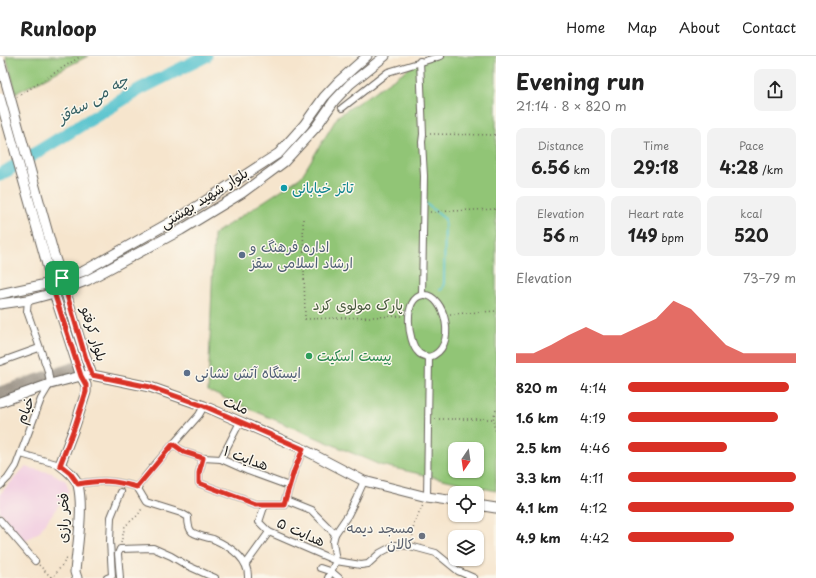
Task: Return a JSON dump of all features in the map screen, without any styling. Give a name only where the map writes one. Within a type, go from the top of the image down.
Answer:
[{"type":"main road","name":"بلوار شهید بهشتی","points":[[0,294],[51,283],[84,270],[185,214],[279,153],[304,125],[339,81],[367,56]]},
{"type":"main road","name":"بلوار شهید بهشتی","points":[[0,304],[28,300],[54,293],[88,280],[181,230],[242,193],[284,162],[316,127],[334,101],[350,84],[385,56]]},
{"type":"main road","points":[[0,60],[50,256],[51,283],[81,376],[86,385],[86,392],[75,426],[60,465]]},
{"type":"main road","points":[[0,98],[50,256]]},
{"type":"main road","name":"بلوار کرفتو","points":[[50,256],[66,289],[92,375]]},
{"type":"main road","name":"ملت","points":[[0,402],[50,384],[81,376],[92,375],[150,387],[204,406],[303,449],[364,481],[448,500]]},
{"type":"main road","name":"فخر رازی","points":[[60,465],[70,473],[78,484],[80,500],[80,530],[75,572],[77,578]]},
{"type":"main road","points":[[484,506],[496,508]]},
{"type":"street","points":[[342,108],[388,72],[420,61],[441,56]]},
{"type":"street","points":[[420,61],[424,176],[422,295]]},
{"type":"street","points":[[427,295],[437,302],[444,315],[446,327],[444,343],[436,355],[429,357],[424,356],[419,353],[412,344],[409,329],[409,316],[412,303],[419,296],[427,295]]},
{"type":"street","points":[[28,300],[26,311],[48,371],[50,384]]},
{"type":"street","points":[[0,362],[39,348]]},
{"type":"street","points":[[427,496],[429,357]]},
{"type":"street","name":"خیام","points":[[0,486],[8,478],[16,466],[41,399],[50,384]]},
{"type":"street","points":[[137,487],[199,415],[204,406]]},
{"type":"street","points":[[221,459],[240,422]]},
{"type":"street","name":"هدایت ۱","points":[[173,444],[184,452],[203,458],[221,459],[289,486]]},
{"type":"street","points":[[285,502],[294,471],[303,449]]},
{"type":"street","points":[[20,454],[60,465]]},
{"type":"street","points":[[203,458],[199,473],[199,483],[255,504],[285,502],[311,510],[335,534]]},
{"type":"street","points":[[78,484],[96,481],[111,481],[137,487],[146,502],[188,517],[188,524],[191,531],[236,552],[246,564],[248,578]]},
{"type":"street","points":[[328,578],[336,561],[333,542],[335,534],[348,515],[364,481]]},
{"type":"street","points":[[107,578],[112,576],[110,541],[111,517],[121,492]]},
{"type":"street","name":"هدایت ۵","points":[[265,504],[259,522],[269,532],[336,561],[361,566],[368,564],[380,553],[394,545],[410,546],[436,553],[458,571],[474,578]]},
{"type":"street","points":[[0,521],[35,561]]},
{"type":"street","points":[[246,564],[269,532]]},
{"type":"street","points":[[120,578],[118,554],[120,549],[153,548],[172,556],[204,575],[215,578]]},
{"type":"street","points":[[320,568],[332,572],[339,578]]},
{"type":"path","points":[[12,101],[81,56]]},
{"type":"path","points":[[423,134],[496,136]]},
{"type":"path","points":[[423,213],[496,209]]},
{"type":"path","points":[[304,219],[305,319],[409,316]]},
{"type":"path","points":[[444,315],[496,311]]},
{"type":"path","points":[[496,410],[493,419],[493,425],[496,432]]},
{"type":"path","points":[[429,419],[493,419]]},
{"type":"path","points":[[410,546],[413,536],[414,523],[427,496]]},
{"type":"path","points":[[120,549],[125,526],[138,515],[146,502]]},
{"type":"path","points":[[51,578],[77,546]]},
{"type":"path","points":[[35,561],[51,576],[54,576]]},
{"type":"shaded area","points":[[25,467],[52,473],[66,481],[69,491],[39,532],[23,542],[0,512],[0,494]]},
{"type":"green space","points":[[6,56],[88,56],[16,93]]},
{"type":"green space","name":"پارک مولوی کرد","points":[[441,56],[496,56],[496,491],[484,488],[484,486],[474,486],[380,465],[208,391],[214,234],[301,177],[338,116],[420,61]]},
{"type":"waterway","name":"چە می سەقز","points":[[0,175],[140,89],[206,56]]},
{"type":"waterway","points":[[425,203],[445,219],[444,283],[442,289],[440,290]]},
{"type":"taxiway","points":[[0,396],[79,370]]},
{"type":"place","name":"تاتر خیابانی","points":[[284,188]]},
{"type":"place","name":"اداره فرهنگ و ارشاد اسلامی سقز","points":[[242,255]]},
{"type":"place","name":"پیست اسکیت","points":[[309,356]]},
{"type":"place","name":"ایستگاه آتش نشانی","points":[[187,373]]},
{"type":"place","name":"مسجد دیمه کالان","points":[[422,536]]},
{"type":"route","points":[[62,278],[92,375],[150,387],[204,406],[303,449],[294,471],[284,504],[255,504],[199,483],[199,473],[203,458],[184,452],[173,444],[137,487],[119,482],[96,481],[78,484],[70,473],[60,465],[86,392],[86,385],[81,376],[51,283],[62,278]]}]
